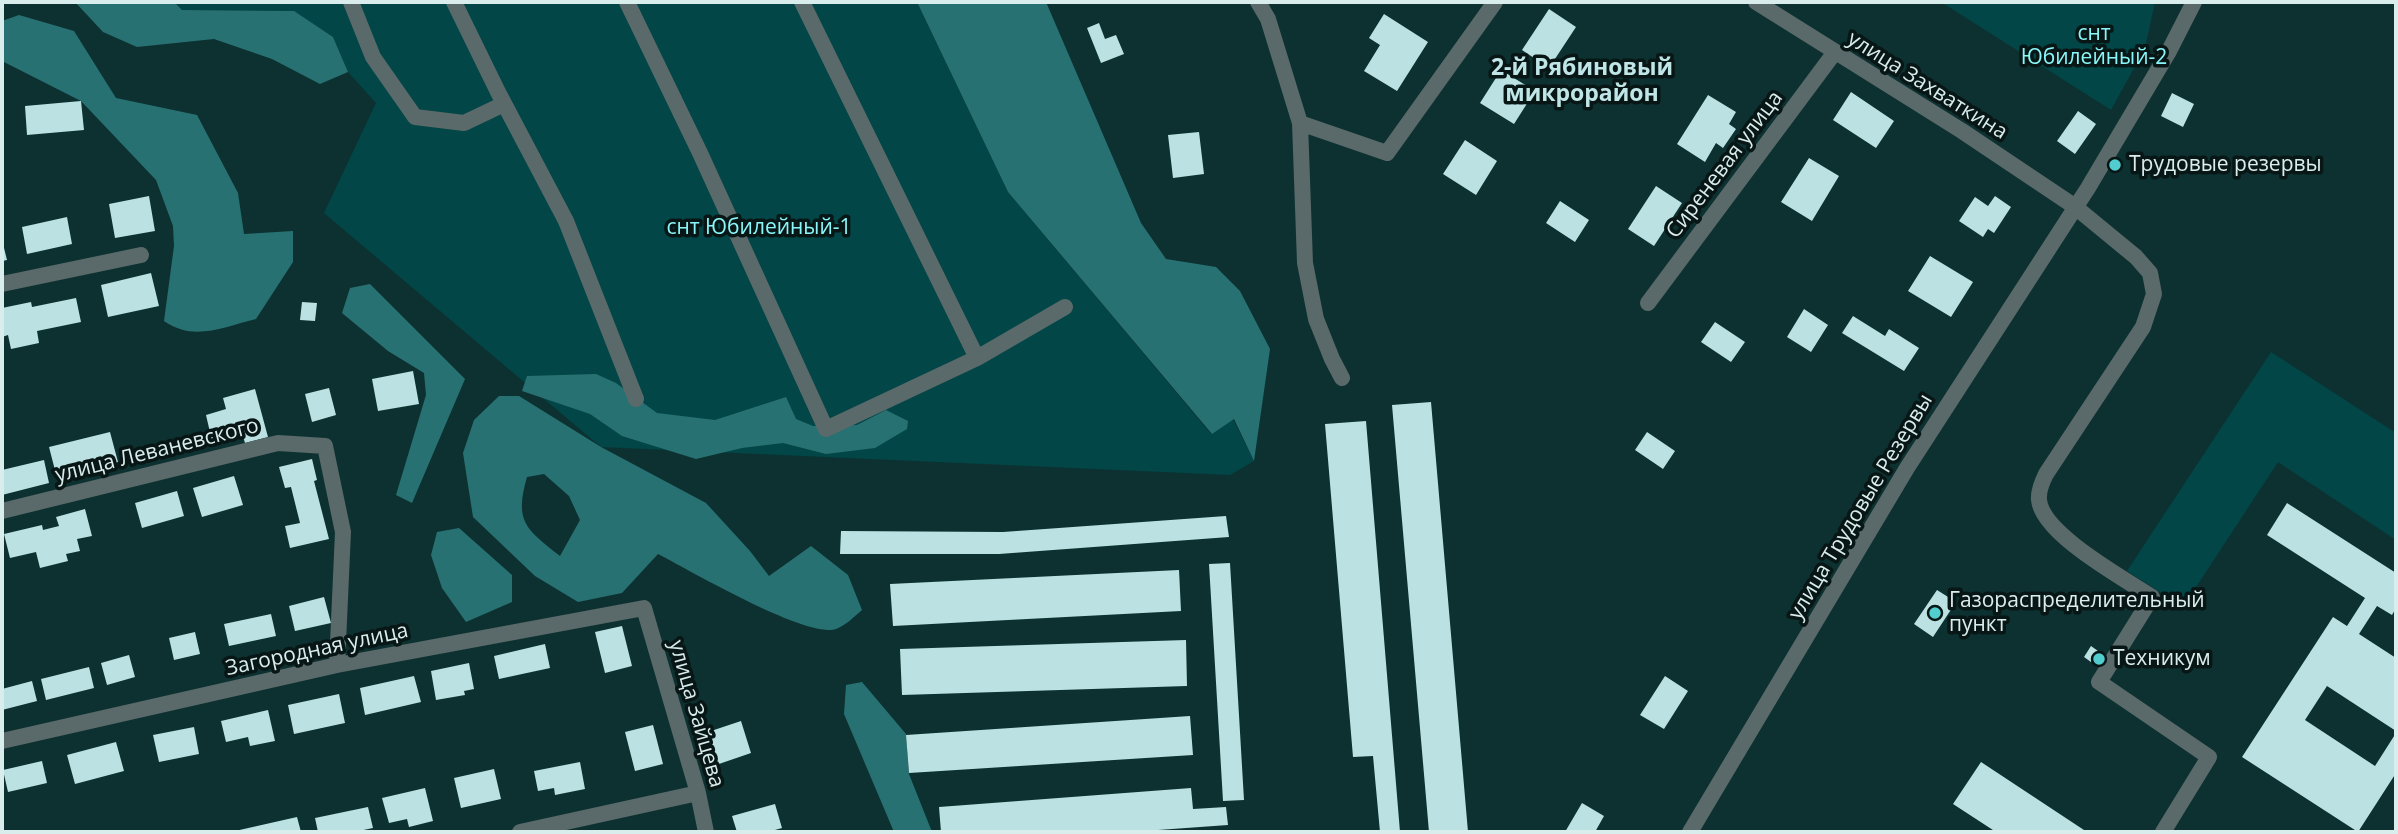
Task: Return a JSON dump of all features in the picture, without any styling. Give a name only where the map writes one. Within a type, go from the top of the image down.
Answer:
[{"type":"street","points":[[351,2],[373,57],[415,117],[464,123],[504,104]]},
{"type":"street","points":[[454,2],[566,221],[636,399]]},
{"type":"street","points":[[627,2],[700,153],[826,429],[976,358],[1065,307]]},
{"type":"street","points":[[802,2],[976,358]]},
{"type":"street","points":[[1258,2],[1268,19],[1300,124],[1305,263],[1316,319],[1342,378]]},
{"type":"street","points":[[1300,124],[1387,153],[1495,2]]},
{"type":"street","name":"улица Захваткина","points":[[1756,2],[1962,131],[2074,206]]},
{"type":"street","name":"улица Трудовые Резервы","points":[[1690,832],[1907,468],[2088,188],[2168,53],[2194,2]]},
{"type":"street","name":"Сиреневая улица","points":[[1648,303],[1835,52]]},
{"type":"street","points":[[2074,206],[2144,265],[2150,272],[2154,294],[2143,327],[2046,474],[2040,487],[2039,500],[2047,520],[2063,536],[2152,597],[2099,682],[2209,757],[2163,832]]},
{"type":"street","points":[[2,284],[141,255]]},
{"type":"street","name":"улица Леваневского","points":[[2,511],[278,443],[325,446],[343,532],[337,665]]},
{"type":"street","name":"Загородная улица","points":[[2,741],[337,665],[643,608]]},
{"type":"street","name":"улица Зайцева","points":[[643,608],[698,793],[706,832]]},
{"type":"street","points":[[520,832],[698,793]]},
{"type":"green space","name":"снт Юбилейный-1","points":[[174,2],[917,2],[1008,192],[1211,434],[1233,419],[1254,461],[1230,475],[601,447],[324,213],[376,103],[348,72],[333,37],[293,11],[182,10]]},
{"type":"green space","name":"снт Юбилейный-2","points":[[1941,2],[2155,2],[2145,48],[2111,110]]},
{"type":"green space","points":[[2271,352],[2396,433],[2396,540],[2278,462],[2183,607],[2127,571]]},
{"type":"shaded area","points":[[75,2],[174,2],[182,10],[294,11],[333,37],[348,72],[320,84],[272,59],[214,39],[137,47],[103,32]]},
{"type":"shaded area","points":[[917,2],[1046,2],[1141,223],[1166,259],[1216,267],[1240,291],[1270,349],[1254,461],[1234,419],[1212,434],[1008,192]]},
{"type":"shaded area","points":[[19,15],[74,31],[116,98],[197,115],[238,193],[244,234],[293,231],[293,262],[256,319],[198,332],[186,331],[164,321],[174,246],[173,226],[156,180],[81,101],[2,61],[2,21]]},
{"type":"shaded area","points":[[370,284],[465,379],[412,503],[396,495],[426,395],[424,373],[388,351],[342,313],[350,288]]},
{"type":"shaded area","points":[[596,374],[616,383],[657,413],[715,420],[786,397],[796,419],[813,426],[857,425],[886,410],[908,421],[907,429],[875,448],[826,454],[783,443],[742,448],[696,459],[622,436],[590,414],[522,391],[527,376]]},
{"type":"shaded area","points":[[499,396],[519,396],[601,447],[706,503],[769,576],[811,546],[848,575],[862,610],[836,629],[800,624],[748,601],[658,554],[622,593],[578,602],[535,576],[473,517],[463,453],[474,420]],"holes":[[[544,474],[569,496],[580,520],[560,556],[539,539],[526,523],[522,505],[527,477]]]},
{"type":"shaded area","points":[[459,528],[512,575],[512,602],[466,622],[442,588],[431,555],[437,532]]},
{"type":"shaded area","points":[[862,682],[906,734],[909,774],[932,832],[894,832],[844,714],[846,685]]},
{"type":"building","points":[[1549,9],[1576,27],[1549,68],[1522,50]]},
{"type":"building","points":[[1384,14],[1428,42],[1397,91],[1364,71],[1380,45],[1369,38]]},
{"type":"building","points":[[1099,23],[1105,39],[1116,35],[1124,54],[1101,63],[1087,28]]},
{"type":"building","points":[[1501,70],[1535,91],[1514,124],[1480,103]]},
{"type":"building","points":[[1851,92],[1894,121],[1876,148],[1833,120]]},
{"type":"building","points":[[2172,93],[2194,104],[2183,127],[2161,116]]},
{"type":"building","points":[[1708,95],[1736,112],[1729,124],[1736,129],[1723,148],[1716,143],[1705,162],[1677,144]]},
{"type":"building","points":[[81,101],[84,130],[27,135],[25,106]]},
{"type":"building","points":[[2078,111],[2096,124],[2075,154],[2057,141]]},
{"type":"building","points":[[1199,132],[1204,174],[1173,178],[1168,135]]},
{"type":"building","points":[[1465,140],[1497,161],[1476,195],[1443,174]]},
{"type":"building","points":[[1809,158],[1839,176],[1812,221],[1781,202]]},
{"type":"building","points":[[1656,186],[1682,203],[1654,246],[1628,229]]},
{"type":"building","points":[[149,196],[155,231],[115,238],[109,204]]},
{"type":"building","points":[[1995,196],[2011,207],[1994,233],[1988,229],[1983,237],[1959,221],[1975,197],[1988,206]]},
{"type":"building","points":[[1560,201],[1589,220],[1575,242],[1546,223]]},
{"type":"building","points":[[67,217],[72,244],[27,254],[22,227]]},
{"type":"building","points":[[2,240],[7,260],[2,261]]},
{"type":"building","points":[[1930,256],[1973,282],[1951,317],[1908,291]]},
{"type":"building","points":[[151,273],[159,306],[108,317],[101,285]]},
{"type":"building","points":[[76,298],[81,322],[37,331],[39,343],[11,349],[8,335],[2,337],[2,308],[31,302],[32,307]]},
{"type":"building","points":[[302,302],[317,303],[315,321],[300,320]]},
{"type":"building","points":[[1804,309],[1828,325],[1811,352],[1787,337]]},
{"type":"building","points":[[1853,316],[1885,336],[1889,329],[1919,348],[1904,371],[1842,333]]},
{"type":"building","points":[[1715,322],[1745,342],[1731,362],[1701,342]]},
{"type":"building","points":[[413,371],[419,404],[378,411],[372,379]]},
{"type":"building","points":[[329,388],[336,415],[312,422],[305,394]]},
{"type":"building","points":[[255,389],[268,437],[245,443],[242,433],[212,441],[206,415],[226,409],[223,398]]},
{"type":"building","points":[[1431,402],[1468,832],[1429,832],[1392,405]]},
{"type":"building","points":[[1366,421],[1400,832],[1380,832],[1373,756],[1353,757],[1325,424]]},
{"type":"building","points":[[110,432],[118,462],[57,478],[49,447]]},
{"type":"building","points":[[1647,432],[1675,451],[1663,469],[1635,450]]},
{"type":"building","points":[[312,459],[317,480],[314,481],[329,539],[290,548],[285,526],[300,523],[291,487],[285,488],[279,467]]},
{"type":"building","points":[[44,460],[49,483],[2,495],[2,470]]},
{"type":"building","points":[[234,476],[243,505],[202,517],[193,488]]},
{"type":"building","points":[[177,491],[184,516],[142,528],[135,503]]},
{"type":"building","points":[[2287,503],[2396,573],[2396,608],[2392,615],[2377,606],[2359,634],[2396,658],[2396,731],[2327,686],[2305,720],[2375,766],[2396,733],[2396,773],[2358,832],[2242,757],[2333,617],[2347,626],[2365,598],[2267,535]]},
{"type":"building","points":[[85,509],[92,536],[77,539],[80,551],[66,554],[68,561],[40,568],[36,552],[10,558],[4,534],[42,525],[43,530],[59,526],[56,517]]},
{"type":"building","points":[[1226,516],[1229,537],[999,554],[840,554],[841,531],[1003,532]]},
{"type":"building","points":[[1230,563],[1244,800],[1223,801],[1209,564]]},
{"type":"building","points":[[1179,570],[1181,611],[893,626],[890,584]]},
{"type":"building","name":"Газораспределительный пункт","points":[[1937,590],[1956,602],[1933,637],[1914,624]]},
{"type":"building","points":[[324,597],[331,623],[295,631],[289,606]]},
{"type":"building","points":[[271,614],[276,636],[229,646],[224,624]]},
{"type":"building","points":[[622,626],[632,666],[605,673],[595,632]]},
{"type":"building","points":[[195,632],[200,654],[174,660],[169,638]]},
{"type":"building","points":[[1186,640],[1187,686],[902,695],[900,649]]},
{"type":"building","points":[[545,644],[550,668],[499,679],[494,656]]},
{"type":"building","points":[[2091,646],[2098,651],[2091,662],[2084,657]]},
{"type":"building","points":[[129,655],[135,677],[107,685],[101,663]]},
{"type":"building","points":[[469,663],[474,689],[464,691],[465,695],[436,700],[431,671]]},
{"type":"building","points":[[89,667],[94,688],[46,700],[41,679]]},
{"type":"building","points":[[414,676],[421,702],[365,715],[360,688]]},
{"type":"building","points":[[1665,676],[1688,691],[1664,729],[1640,715]]},
{"type":"building","points":[[32,681],[37,701],[2,710],[2,689]]},
{"type":"building","points":[[339,694],[345,723],[294,734],[288,705]]},
{"type":"building","points":[[268,710],[275,741],[250,746],[248,737],[226,742],[221,721]]},
{"type":"building","points":[[1190,716],[1193,755],[909,773],[906,735]]},
{"type":"building","points":[[741,721],[751,753],[716,765],[705,733]]},
{"type":"building","points":[[653,725],[663,764],[635,771],[625,732]]},
{"type":"building","points":[[194,727],[199,754],[159,762],[153,735]]},
{"type":"building","points":[[116,742],[124,771],[75,784],[67,755]]},
{"type":"building","points":[[42,761],[47,783],[8,792],[3,770]]},
{"type":"building","points":[[580,762],[585,789],[555,795],[554,788],[538,791],[534,771]]},
{"type":"building","points":[[1981,762],[2087,832],[1996,832],[1953,804]]},
{"type":"building","points":[[494,769],[501,799],[461,808],[454,778]]},
{"type":"building","points":[[425,788],[433,821],[409,827],[407,819],[389,823],[382,798]]},
{"type":"building","points":[[1191,788],[1193,809],[1226,807],[1228,825],[1130,832],[941,832],[939,807]]},
{"type":"building","points":[[1582,803],[1604,816],[1595,832],[1565,832]]},
{"type":"building","points":[[775,804],[782,828],[768,832],[737,832],[732,816]]},
{"type":"building","points":[[368,807],[373,828],[354,832],[318,832],[315,818]]},
{"type":"building","points":[[297,817],[301,832],[235,831]]},
{"type":"place","name":"Трудовые резервы","points":[[2115,165]]},
{"type":"place","name":"Газораспределительный пункт","points":[[1935,613]]},
{"type":"place","name":"Техникум","points":[[2099,659]]},
{"type":"district","name":"2-й Рябиновый микрорайон","points":[[1582,81]]}]
